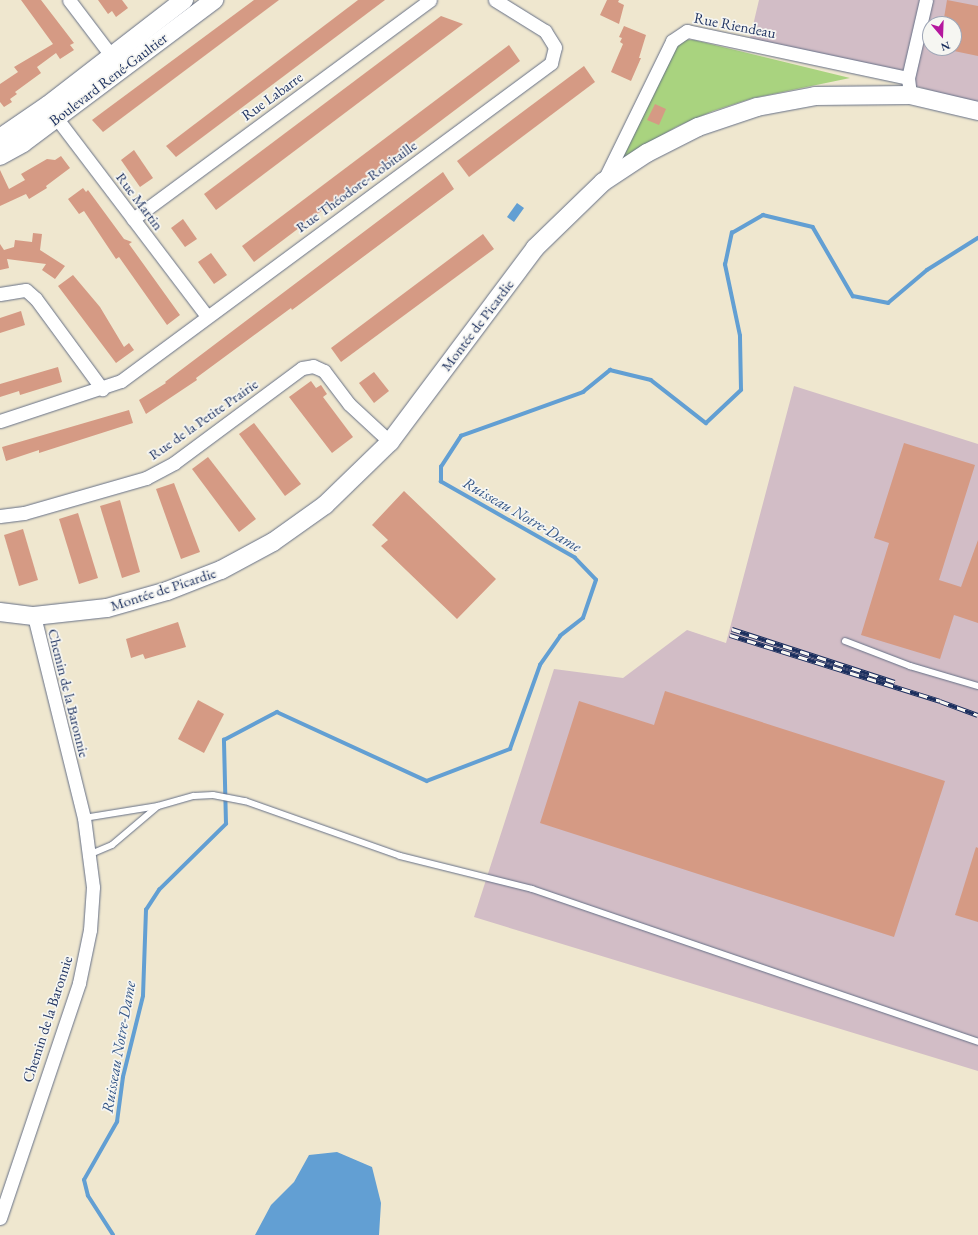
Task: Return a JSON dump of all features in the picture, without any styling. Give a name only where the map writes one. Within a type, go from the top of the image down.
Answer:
[{"type":"street","points":[[69,0],[121,70]]},
{"type":"street","name":"Boulevard René-Gaultier","points":[[0,156],[52,112],[111,56],[184,0]]},
{"type":"street","name":"Boulevard René-Gaultier","points":[[0,138],[52,112],[121,70],[214,0]]},
{"type":"street","name":"Rue Labarre","points":[[133,219],[430,0]]},
{"type":"street","name":"Rue Théodore-Robitaille","points":[[0,422],[121,382],[207,316],[551,63],[555,47],[545,31],[495,0]]},
{"type":"street","points":[[909,86],[926,0]]},
{"type":"street","name":"Rue Riendeau","points":[[603,182],[672,41],[687,31],[909,86]]},
{"type":"street","name":"Montée de Picardie","points":[[0,612],[34,616],[107,608],[168,591],[221,570],[274,542],[325,505],[390,442],[535,248],[603,182],[647,153],[698,127],[757,107],[815,96],[909,86],[978,111]]},
{"type":"street","name":"Rue Martin","points":[[52,112],[207,316]]},
{"type":"street","points":[[0,294],[26,290],[36,299],[102,389]]},
{"type":"street","name":"Rue de la Petite Prairie","points":[[0,516],[24,513],[146,478],[174,463],[302,368],[313,366],[324,371],[361,417],[390,442]]},
{"type":"street","name":"Chemin de la Baronnie","points":[[0,1218],[35,1108],[79,983],[90,930],[93,887],[84,818],[34,616]]},
{"type":"lane","points":[[845,642],[910,666],[978,686]]},
{"type":"lane","points":[[84,818],[158,806],[194,796],[213,795],[245,801],[400,856],[532,889],[978,1042]]},
{"type":"lane","points":[[89,855],[112,845],[158,806]]},
{"type":"shaded area","points":[[759,0],[978,0],[978,104],[750,38]]},
{"type":"shaded area","points":[[794,386],[978,444],[978,1071],[474,917],[554,669],[623,678],[687,630],[726,643]]},
{"type":"green space","points":[[684,40],[694,40],[850,78],[753,98],[713,111],[676,127],[622,159],[677,45]]},
{"type":"water","points":[[517,203],[524,208],[514,222],[507,217]]},
{"type":"water","points":[[337,1152],[372,1167],[381,1203],[379,1235],[255,1235],[271,1205],[294,1182],[309,1155]]},
{"type":"building","points":[[21,0],[41,0],[74,43],[70,45],[74,50],[60,59],[56,53],[37,67],[41,73],[15,92],[17,94],[10,99],[12,102],[4,107],[0,102],[0,84],[18,72],[14,67],[53,44]]},
{"type":"building","points":[[98,0],[122,0],[128,8],[116,17],[112,11],[108,14]]},
{"type":"building","points":[[254,0],[279,0],[103,132],[92,120]]},
{"type":"building","points":[[358,0],[385,0],[176,157],[166,146]]},
{"type":"building","points":[[607,0],[619,0],[618,2],[624,5],[619,24],[600,15]]},
{"type":"building","points":[[947,0],[978,6],[978,56],[962,53],[962,16],[944,16]]},
{"type":"building","points":[[441,16],[463,24],[216,210],[204,194]]},
{"type":"building","points":[[624,26],[646,35],[639,58],[641,58],[631,81],[611,72],[623,44],[620,42],[622,38],[619,37]]},
{"type":"building","points":[[509,45],[520,61],[254,262],[242,246]]},
{"type":"building","points":[[584,66],[595,82],[469,177],[457,161]]},
{"type":"building","points":[[655,104],[666,109],[659,125],[647,120]]},
{"type":"building","points":[[134,150],[153,178],[140,187],[121,160]]},
{"type":"building","points":[[61,156],[70,168],[46,186],[47,188],[29,199],[26,194],[0,206],[0,170],[9,189],[25,180],[21,174],[47,159],[55,160]]},
{"type":"building","points":[[443,172],[454,189],[292,310],[291,308],[196,378],[197,380],[146,414],[139,400],[166,383],[165,382]]},
{"type":"building","points":[[83,188],[86,192],[88,190],[124,239],[132,242],[129,244],[180,315],[167,325],[119,257],[116,259],[84,211],[79,214],[68,199]]},
{"type":"building","points":[[183,219],[197,239],[185,247],[171,228]]},
{"type":"building","points":[[33,233],[42,234],[40,250],[65,266],[55,279],[42,270],[46,264],[7,259],[9,268],[0,270],[0,244],[4,250],[14,247],[15,240],[32,242]]},
{"type":"building","points":[[483,234],[494,249],[341,362],[331,348]]},
{"type":"building","points":[[211,253],[227,275],[214,284],[198,262]]},
{"type":"building","points":[[73,275],[100,307],[124,347],[129,343],[134,350],[116,363],[58,286]]},
{"type":"building","points":[[21,311],[25,325],[0,333],[0,318]]},
{"type":"building","points":[[58,367],[62,382],[20,395],[19,391],[0,397],[0,384]]},
{"type":"building","points":[[374,372],[389,391],[374,403],[359,383]]},
{"type":"building","points":[[311,381],[316,388],[321,385],[327,394],[323,397],[353,437],[332,453],[289,397]]},
{"type":"building","points":[[129,410],[133,423],[39,453],[39,450],[6,461],[2,447]]},
{"type":"building","points":[[254,423],[301,484],[285,496],[239,434]]},
{"type":"building","points":[[904,443],[975,465],[939,580],[961,587],[978,540],[978,623],[954,615],[940,659],[861,635],[889,543],[874,538]]},
{"type":"building","points":[[208,457],[256,519],[239,532],[192,469]]},
{"type":"building","points":[[174,483],[200,552],[181,559],[156,489]]},
{"type":"building","points":[[404,491],[496,579],[457,619],[381,546],[388,540],[372,525]]},
{"type":"building","points":[[120,500],[140,572],[122,578],[100,506]]},
{"type":"building","points":[[78,513],[98,578],[79,584],[59,519]]},
{"type":"building","points":[[23,529],[38,580],[19,586],[4,535]]},
{"type":"building","points":[[178,622],[186,647],[145,659],[143,654],[131,658],[126,639]]},
{"type":"building","points":[[665,691],[945,781],[894,937],[540,823],[579,701],[654,725]]},
{"type":"building","points":[[198,700],[224,714],[204,753],[178,739]]},
{"type":"building","points":[[976,847],[978,848],[978,922],[955,915]]},
{"type":"waterway","name":"Ruisseau Notre-Dame","points":[[113,1235],[88,1196],[84,1180],[117,1122],[123,1077],[143,996],[146,910],[159,890],[226,824],[224,740],[277,712],[427,781],[510,749],[540,665],[560,636],[583,618],[596,580],[575,558],[441,482],[441,467],[461,436],[583,392],[610,370],[651,380],[706,423],[741,390],[740,336],[725,265],[732,233],[763,215],[813,227],[853,296],[888,303],[927,270],[978,238]]},
{"type":"railway","points":[[732,629],[895,682]]},
{"type":"railway","points":[[730,635],[940,701],[978,715]]}]
